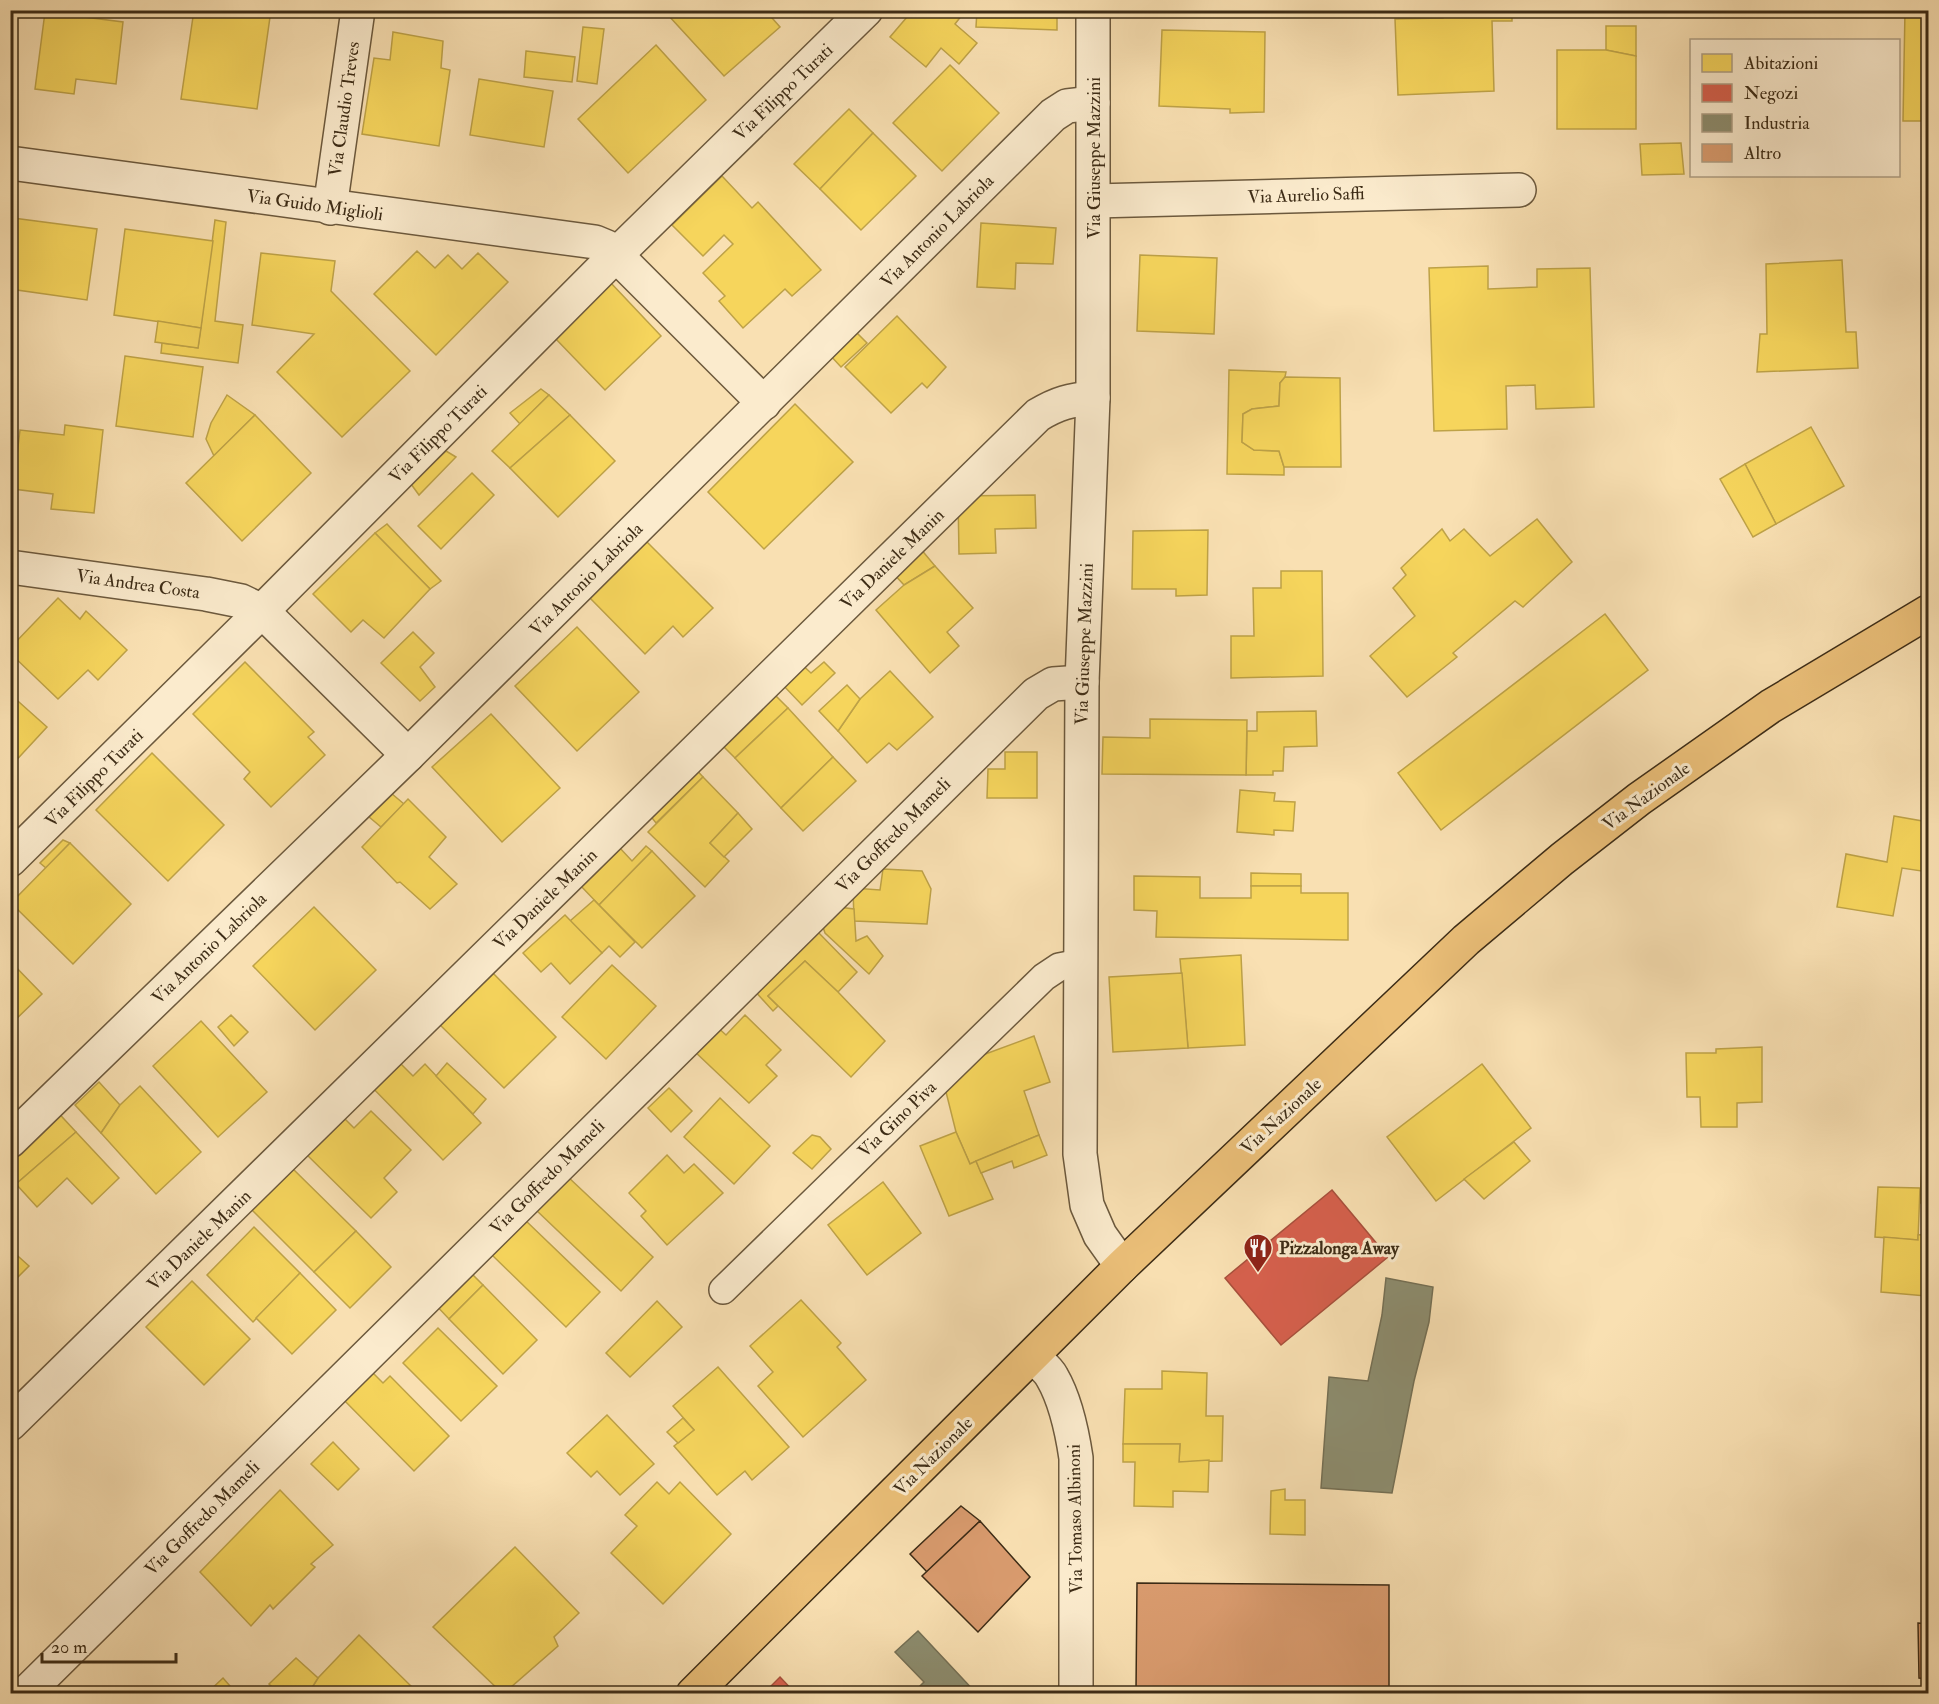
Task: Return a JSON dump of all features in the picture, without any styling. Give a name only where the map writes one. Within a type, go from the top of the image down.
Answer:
[{"type":"main road","name":"Via Nazionale","points":[[693,1694],[1122,1266],[1466,940],[1562,859],[1639,799],[1771,706],[1929,612]]},
{"type":"street","name":"Via Claudio Treves","points":[[330,208],[358,10]]},
{"type":"street","name":"Via Filippo Turati","points":[[10,860],[262,611],[615,255],[866,10]]},
{"type":"street","name":"Via Giuseppe Mazzini","points":[[1093,10],[1093,398],[1082,682],[1080,1154],[1087,1204],[1100,1235],[1122,1266]]},
{"type":"street","name":"Via Antonio Labriola","points":[[10,1141],[408,755],[1053,115],[1067,106],[1093,103]]},
{"type":"street","name":"Via Guido Miglioli","points":[[10,163],[594,242],[607,247],[615,255]]},
{"type":"street","name":"Via Aurelio Saffi","points":[[1094,201],[1519,190]]},
{"type":"street","points":[[615,255],[765,403]]},
{"type":"street","name":"Via Daniele Manin","points":[[10,1424],[1038,416],[1056,404],[1093,398]]},
{"type":"street","name":"Via Andrea Costa","points":[[10,567],[206,594],[242,601],[262,611]]},
{"type":"street","points":[[262,611],[408,755]]},
{"type":"street","name":"Via Goffredo Mameli","points":[[23,1694],[1036,694],[1053,684],[1082,682]]},
{"type":"street","name":"Via Tomaso Albinoni","points":[[1033,1357],[1051,1375],[1062,1399],[1076,1458],[1076,1694]]},
{"type":"street","points":[[10,1682],[23,1694]]},
{"type":"lane","name":"Via Gino Piva","points":[[723,1290],[1044,976],[1059,967],[1080,963]]},
{"type":"building: Abitazioni","points":[[194,10],[271,10],[257,109],[181,99]]},
{"type":"building: Abitazioni","points":[[673,10],[765,10],[780,27],[724,76],[668,15]]},
{"type":"building: Abitazioni","points":[[913,10],[966,10],[955,24],[977,43],[959,64],[941,48],[926,67],[890,37]]},
{"type":"building: Abitazioni","points":[[977,10],[1057,10],[1057,30],[976,27]]},
{"type":"building: Abitazioni","points":[[1443,10],[1512,10],[1512,21],[1492,21],[1494,91],[1398,95],[1395,19],[1443,18]]},
{"type":"building: Abitazioni","points":[[1905,10],[1928,10],[1928,121],[1903,121]]},
{"type":"building: Abitazioni","points":[[45,12],[123,22],[116,84],[76,79],[74,94],[35,89]]},
{"type":"building: Abitazioni","points":[[1606,26],[1636,26],[1636,56],[1606,50]]},
{"type":"building: Abitazioni","points":[[583,27],[604,29],[597,84],[577,81]]},
{"type":"building: Abitazioni","points":[[1162,30],[1265,32],[1264,112],[1230,113],[1230,109],[1159,106]]},
{"type":"building: Abitazioni","points":[[393,32],[443,41],[441,68],[450,70],[439,146],[362,134],[374,58],[390,60]]},
{"type":"building: Abitazioni","points":[[656,45],[706,100],[628,173],[578,119]]},
{"type":"building: Abitazioni","points":[[1557,50],[1606,50],[1636,56],[1636,129],[1557,129]]},
{"type":"building: Abitazioni","points":[[526,51],[575,57],[572,82],[524,77]]},
{"type":"building: Abitazioni","points":[[950,65],[999,113],[942,171],[893,123]]},
{"type":"building: Abitazioni","points":[[479,79],[553,91],[544,147],[470,135]]},
{"type":"building: Abitazioni","points":[[849,109],[873,133],[820,189],[794,164]]},
{"type":"building: Abitazioni","points":[[873,133],[916,176],[861,230],[820,189]]},
{"type":"building: Abitazioni","points":[[1681,143],[1684,174],[1642,175],[1640,144]]},
{"type":"building: Abitazioni","points":[[722,176],[752,208],[758,202],[821,270],[792,296],[785,289],[743,328],[719,301],[725,296],[703,273],[733,244],[724,235],[703,256],[672,225]]},
{"type":"building: Abitazioni","points":[[13,218],[97,229],[87,300],[10,289],[10,234]]},
{"type":"building: Abitazioni","points":[[215,220],[226,222],[215,321],[243,325],[238,363],[161,353],[162,343],[198,348]]},
{"type":"building: Abitazioni","points":[[981,223],[1056,228],[1053,264],[1016,263],[1015,289],[977,287]]},
{"type":"building: Abitazioni","points":[[125,229],[213,241],[201,328],[114,315]]},
{"type":"building: Abitazioni","points":[[417,251],[435,268],[448,255],[462,269],[478,253],[508,282],[436,355],[374,294]]},
{"type":"building: Abitazioni","points":[[261,253],[335,261],[331,291],[410,371],[342,437],[277,372],[314,334],[252,325]]},
{"type":"building: Abitazioni","points":[[1140,255],[1217,258],[1214,334],[1137,331]]},
{"type":"building: Abitazioni","points":[[1842,260],[1846,332],[1856,332],[1858,368],[1757,372],[1760,334],[1767,334],[1766,264]]},
{"type":"building: Abitazioni","points":[[1488,266],[1488,289],[1537,287],[1537,269],[1590,268],[1594,407],[1536,409],[1535,385],[1506,386],[1507,429],[1434,431],[1429,268]]},
{"type":"building: Abitazioni","points":[[610,282],[661,336],[605,390],[554,337]]},
{"type":"building: Abitazioni","points":[[897,316],[946,367],[927,388],[922,383],[891,413],[845,367]]},
{"type":"building: Abitazioni","points":[[158,321],[201,328],[198,348],[155,342]]},
{"type":"building: Abitazioni","points":[[854,330],[867,343],[841,367],[829,354]]},
{"type":"building: Abitazioni","points":[[125,356],[203,367],[193,437],[116,426]]},
{"type":"building: Abitazioni","points":[[1229,370],[1286,372],[1280,383],[1279,406],[1252,409],[1243,414],[1242,442],[1254,450],[1279,451],[1284,475],[1227,474]]},
{"type":"building: Abitazioni","points":[[1285,377],[1340,378],[1341,467],[1284,467],[1279,451],[1254,450],[1242,442],[1243,414],[1252,409],[1279,406],[1280,383]]},
{"type":"building: Abitazioni","points":[[541,389],[549,395],[520,424],[510,413]]},
{"type":"building: Abitazioni","points":[[227,395],[255,415],[214,456],[206,439],[211,423]]},
{"type":"building: Abitazioni","points":[[549,395],[570,415],[510,468],[492,451]]},
{"type":"building: Abitazioni","points":[[795,404],[853,462],[764,549],[708,492]]},
{"type":"building: Abitazioni","points":[[255,415],[311,473],[242,541],[186,483]]},
{"type":"building: Abitazioni","points":[[570,415],[615,461],[558,517],[510,468]]},
{"type":"building: Abitazioni","points":[[65,425],[103,430],[94,513],[51,509],[53,494],[13,489],[20,430],[64,435]]},
{"type":"building: Abitazioni","points":[[1811,427],[1844,486],[1776,524],[1745,464]]},
{"type":"building: Abitazioni","points":[[446,451],[456,457],[419,495],[411,484]]},
{"type":"building: Abitazioni","points":[[1745,464],[1776,524],[1753,537],[1720,479]]},
{"type":"building: Abitazioni","points":[[472,473],[494,495],[441,549],[418,526]]},
{"type":"building: Abitazioni","points":[[1035,495],[1036,528],[995,529],[996,553],[959,554],[958,496]]},
{"type":"building: Abitazioni","points":[[1537,519],[1572,562],[1523,607],[1515,601],[1453,653],[1457,657],[1407,697],[1370,656],[1415,616],[1393,588],[1406,575],[1401,568],[1442,529],[1450,541],[1464,529],[1490,556]]},
{"type":"building: Abitazioni","points":[[387,524],[441,581],[430,589],[375,533]]},
{"type":"building: Abitazioni","points":[[1208,530],[1207,595],[1176,596],[1176,589],[1132,589],[1133,531]]},
{"type":"building: Abitazioni","points":[[375,533],[430,589],[384,638],[363,620],[351,632],[313,594]]},
{"type":"building: Abitazioni","points":[[646,541],[713,608],[683,637],[673,626],[645,654],[589,597]]},
{"type":"building: Abitazioni","points":[[920,548],[935,566],[904,585],[893,573]]},
{"type":"building: Abitazioni","points":[[935,566],[973,608],[947,632],[959,646],[930,673],[876,610],[904,585]]},
{"type":"building: Abitazioni","points":[[1281,571],[1322,571],[1323,676],[1231,678],[1231,636],[1254,636],[1253,588],[1281,588]]},
{"type":"building: Abitazioni","points":[[58,598],[80,619],[86,611],[127,650],[98,680],[88,670],[58,699],[10,653],[10,648]]},
{"type":"building: Abitazioni","points":[[1605,614],[1648,670],[1441,830],[1398,773]]},
{"type":"building: Abitazioni","points":[[577,627],[639,692],[577,751],[515,686]]},
{"type":"building: Abitazioni","points":[[413,632],[434,653],[420,667],[435,687],[420,701],[381,663]]},
{"type":"building: Abitazioni","points":[[798,661],[811,673],[824,662],[835,673],[802,705],[781,683]]},
{"type":"building: Abitazioni","points":[[245,662],[314,732],[308,737],[325,755],[271,807],[244,779],[250,772],[193,714]]},
{"type":"building: Abitazioni","points":[[890,671],[933,717],[897,750],[889,743],[867,763],[838,731],[860,699]]},
{"type":"building: Abitazioni","points":[[847,685],[860,699],[838,731],[819,711]]},
{"type":"building: Abitazioni","points":[[10,694],[47,727],[10,767]]},
{"type":"building: Abitazioni","points":[[775,695],[788,708],[735,758],[722,745]]},
{"type":"building: Abitazioni","points":[[788,708],[833,757],[781,808],[735,758]]},
{"type":"building: Abitazioni","points":[[1316,711],[1317,746],[1284,747],[1283,771],[1273,771],[1273,775],[1246,775],[1247,731],[1257,731],[1257,712]]},
{"type":"building: Abitazioni","points":[[491,714],[560,788],[502,842],[432,767]]},
{"type":"building: Abitazioni","points":[[1150,719],[1247,720],[1246,775],[1102,774],[1103,737],[1150,738]]},
{"type":"building: Abitazioni","points":[[1005,752],[1037,752],[1037,798],[987,798],[988,769],[1005,769]]},
{"type":"building: Abitazioni","points":[[152,753],[224,825],[168,881],[96,810]]},
{"type":"building: Abitazioni","points":[[833,757],[856,781],[803,831],[781,808]]},
{"type":"building: Abitazioni","points":[[692,765],[703,777],[656,823],[645,809]]},
{"type":"building: Abitazioni","points":[[703,777],[738,813],[710,843],[729,861],[705,887],[648,832]]},
{"type":"building: Abitazioni","points":[[385,788],[404,804],[381,827],[362,811]]},
{"type":"building: Abitazioni","points":[[1240,790],[1275,793],[1274,801],[1295,802],[1293,831],[1274,830],[1274,835],[1237,832]]},
{"type":"building: Abitazioni","points":[[408,799],[446,837],[429,857],[457,884],[430,909],[400,882],[397,883],[362,847]]},
{"type":"building: Abitazioni","points":[[738,813],[752,829],[724,857],[710,843]]},
{"type":"building: Abitazioni","points":[[1894,816],[1928,822],[1928,872],[1902,868],[1893,916],[1837,907],[1846,854],[1887,862]]},
{"type":"building: Abitazioni","points":[[63,840],[70,843],[46,868],[40,863]]},
{"type":"building: Abitazioni","points":[[70,843],[131,904],[73,964],[11,903]]},
{"type":"building: Abitazioni","points":[[646,846],[652,851],[599,905],[580,885],[619,847],[632,861]]},
{"type":"building: Abitazioni","points":[[652,851],[695,896],[642,948],[599,905]]},
{"type":"building: Abitazioni","points":[[883,869],[922,871],[931,889],[927,924],[854,921],[853,888],[880,890]]},
{"type":"building: Abitazioni","points":[[1251,873],[1301,874],[1301,886],[1251,886]]},
{"type":"building: Abitazioni","points":[[1134,876],[1200,877],[1200,898],[1251,898],[1251,886],[1301,886],[1301,893],[1348,893],[1348,940],[1156,937],[1157,911],[1134,910]]},
{"type":"building: Abitazioni","points":[[594,900],[635,942],[620,957],[609,946],[602,953],[570,921]]},
{"type":"building: Abitazioni","points":[[314,907],[376,970],[315,1030],[253,966]]},
{"type":"building: Abitazioni","points":[[838,907],[854,909],[856,941],[867,936],[883,956],[869,974],[825,933],[821,921]]},
{"type":"building: Abitazioni","points":[[565,915],[602,953],[570,984],[551,963],[541,972],[523,953]]},
{"type":"building: Abitazioni","points":[[816,930],[857,972],[838,992],[805,961],[768,996],[778,1006],[773,1011],[753,989]]},
{"type":"building: Abitazioni","points":[[1241,955],[1245,1045],[1188,1048],[1180,959]]},
{"type":"building: Abitazioni","points":[[10,961],[42,994],[10,1025]]},
{"type":"building: Abitazioni","points":[[805,961],[885,1041],[851,1077],[768,996]]},
{"type":"building: Abitazioni","points":[[612,965],[656,1006],[606,1059],[562,1017]]},
{"type":"building: Abitazioni","points":[[486,966],[556,1037],[504,1088],[433,1018]]},
{"type":"building: Abitazioni","points":[[1182,973],[1188,1048],[1113,1052],[1109,977]]},
{"type":"building: Abitazioni","points":[[231,1015],[248,1032],[234,1046],[218,1027]]},
{"type":"building: Abitazioni","points":[[745,1015],[781,1050],[766,1065],[777,1076],[749,1103],[692,1049],[715,1025],[726,1035]]},
{"type":"building: Abitazioni","points":[[201,1021],[267,1092],[218,1137],[153,1066]]},
{"type":"building: Abitazioni","points":[[1034,1036],[1050,1082],[1024,1091],[1039,1135],[970,1164],[956,1132],[945,1088],[972,1059]]},
{"type":"building: Abitazioni","points":[[1762,1047],[1762,1102],[1737,1103],[1737,1127],[1701,1127],[1700,1097],[1687,1097],[1686,1053],[1716,1053],[1716,1049]]},
{"type":"building: Abitazioni","points":[[392,1055],[413,1076],[425,1064],[481,1123],[443,1160],[366,1081]]},
{"type":"building: Abitazioni","points":[[447,1063],[486,1099],[473,1114],[436,1076]]},
{"type":"building: Abitazioni","points":[[1482,1064],[1531,1128],[1436,1201],[1387,1137]]},
{"type":"building: Abitazioni","points":[[99,1082],[120,1105],[101,1133],[75,1105]]},
{"type":"building: Abitazioni","points":[[140,1086],[201,1152],[156,1194],[101,1133],[120,1105]]},
{"type":"building: Abitazioni","points":[[669,1088],[692,1111],[671,1132],[648,1108]]},
{"type":"building: Abitazioni","points":[[720,1098],[770,1146],[734,1184],[684,1137]]},
{"type":"building: Abitazioni","points":[[52,1106],[76,1132],[16,1184],[10,1178],[15,1173],[10,1169],[10,1146]]},
{"type":"building: Abitazioni","points":[[337,1111],[354,1128],[371,1111],[411,1150],[384,1178],[397,1192],[371,1218],[301,1149]]},
{"type":"building: Abitazioni","points":[[1924,1118],[1928,1118],[1928,1203],[1920,1203]]},
{"type":"building: Abitazioni","points":[[76,1132],[119,1178],[92,1204],[67,1178],[37,1207],[16,1184]]},
{"type":"building: Abitazioni","points":[[956,1132],[970,1164],[976,1161],[993,1199],[949,1216],[920,1146]]},
{"type":"building: Abitazioni","points":[[812,1135],[820,1137],[831,1149],[812,1169],[793,1153]]},
{"type":"building: Abitazioni","points":[[1039,1135],[1047,1155],[1014,1168],[1012,1161],[981,1173],[976,1161]]},
{"type":"building: Abitazioni","points":[[1514,1142],[1530,1161],[1484,1199],[1464,1179]]},
{"type":"building: Abitazioni","points":[[667,1155],[684,1173],[694,1164],[723,1193],[667,1245],[641,1216],[646,1211],[629,1193]]},
{"type":"building: Abitazioni","points":[[292,1168],[356,1231],[314,1272],[251,1209]]},
{"type":"building: Abitazioni","points":[[567,1176],[653,1257],[621,1291],[535,1209]]},
{"type":"building: Abitazioni","points":[[883,1182],[921,1233],[867,1275],[828,1225]]},
{"type":"building: Abitazioni","points":[[1878,1187],[1920,1188],[1918,1240],[1875,1237]]},
{"type":"building: Abitazioni","points":[[524,1219],[600,1292],[566,1327],[491,1254]]},
{"type":"building: Abitazioni","points":[[254,1227],[300,1273],[253,1322],[207,1275]]},
{"type":"building: Abitazioni","points":[[356,1231],[391,1267],[350,1308],[314,1272]]},
{"type":"building: Abitazioni","points":[[1928,1234],[1926,1296],[1881,1292],[1884,1237],[1918,1240],[1918,1235]]},
{"type":"building: Abitazioni","points":[[10,1249],[29,1266],[10,1285]]},
{"type":"building: Abitazioni","points":[[467,1269],[483,1285],[449,1319],[433,1302]]},
{"type":"building: Abitazioni","points":[[300,1273],[336,1310],[292,1354],[256,1318]]},
{"type":"building: Abitazioni","points":[[192,1281],[250,1339],[204,1385],[146,1327]]},
{"type":"building: Abitazioni","points":[[483,1285],[537,1340],[503,1374],[449,1319]]},
{"type":"building: Abitazioni","points":[[801,1300],[841,1343],[837,1347],[866,1380],[803,1437],[758,1386],[773,1372],[750,1346]]},
{"type":"building: Abitazioni","points":[[657,1301],[682,1327],[630,1377],[606,1353]]},
{"type":"building: Abitazioni","points":[[438,1328],[497,1386],[461,1421],[403,1363]]},
{"type":"building: Abitazioni","points":[[366,1366],[383,1383],[390,1376],[449,1436],[414,1471],[338,1394]]},
{"type":"building: Abitazioni","points":[[718,1367],[789,1447],[752,1480],[745,1471],[717,1495],[674,1446],[694,1430],[673,1406]]},
{"type":"building: Abitazioni","points":[[1162,1371],[1207,1373],[1206,1416],[1223,1416],[1222,1461],[1179,1462],[1180,1444],[1123,1444],[1125,1389],[1162,1389]]},
{"type":"building: Abitazioni","points":[[607,1415],[654,1464],[620,1495],[597,1471],[591,1477],[567,1453]]},
{"type":"building: Abitazioni","points":[[683,1418],[694,1430],[678,1443],[667,1432]]},
{"type":"building: Abitazioni","points":[[333,1442],[359,1469],[338,1490],[311,1464]]},
{"type":"building: Abitazioni","points":[[1123,1444],[1180,1444],[1179,1462],[1209,1460],[1208,1492],[1173,1491],[1173,1507],[1134,1506],[1135,1462],[1123,1462]]},
{"type":"building: Abitazioni","points":[[657,1482],[669,1494],[680,1482],[731,1534],[663,1604],[611,1553],[637,1526],[625,1515]]},
{"type":"building: Abitazioni","points":[[1285,1489],[1285,1500],[1305,1500],[1305,1535],[1270,1534],[1271,1491]]},
{"type":"building: Abitazioni","points":[[280,1490],[333,1545],[311,1564],[315,1567],[273,1609],[270,1605],[251,1626],[200,1572]]},
{"type":"building: Abitazioni","points":[[515,1547],[579,1613],[554,1637],[558,1646],[503,1694],[433,1627]]},
{"type":"building: Abitazioni","points":[[359,1635],[413,1688],[408,1694],[308,1694],[318,1678]]},
{"type":"building: Abitazioni","points":[[296,1658],[318,1678],[308,1694],[279,1694],[269,1684]]},
{"type":"building: Abitazioni","points":[[223,1678],[237,1694],[206,1694]]},
{"type":"building: Negozi","points":[[1332,1190],[1388,1257],[1281,1345],[1225,1278]]},
{"type":"building: Negozi","points":[[780,1677],[796,1694],[763,1694]]},
{"type":"building: Industria","points":[[1386,1278],[1433,1287],[1429,1322],[1414,1381],[1392,1493],[1321,1488],[1329,1377],[1368,1381],[1382,1315]]},
{"type":"building: Industria","points":[[918,1631],[977,1694],[912,1694],[924,1682],[895,1652]]},
{"type":"building: Altro","points":[[961,1506],[980,1521],[927,1572],[910,1554]]},
{"type":"building: Altro","points":[[980,1521],[1030,1577],[978,1632],[922,1576]]},
{"type":"building: Altro","points":[[1137,1583],[1389,1585],[1389,1692],[1136,1690]]},
{"type":"building: Altro","points":[[1918,1623],[1928,1624],[1928,1679],[1919,1678]]},
{"type":"place","name":"Pizzalonga Away","points":[[1258,1274]]}]
